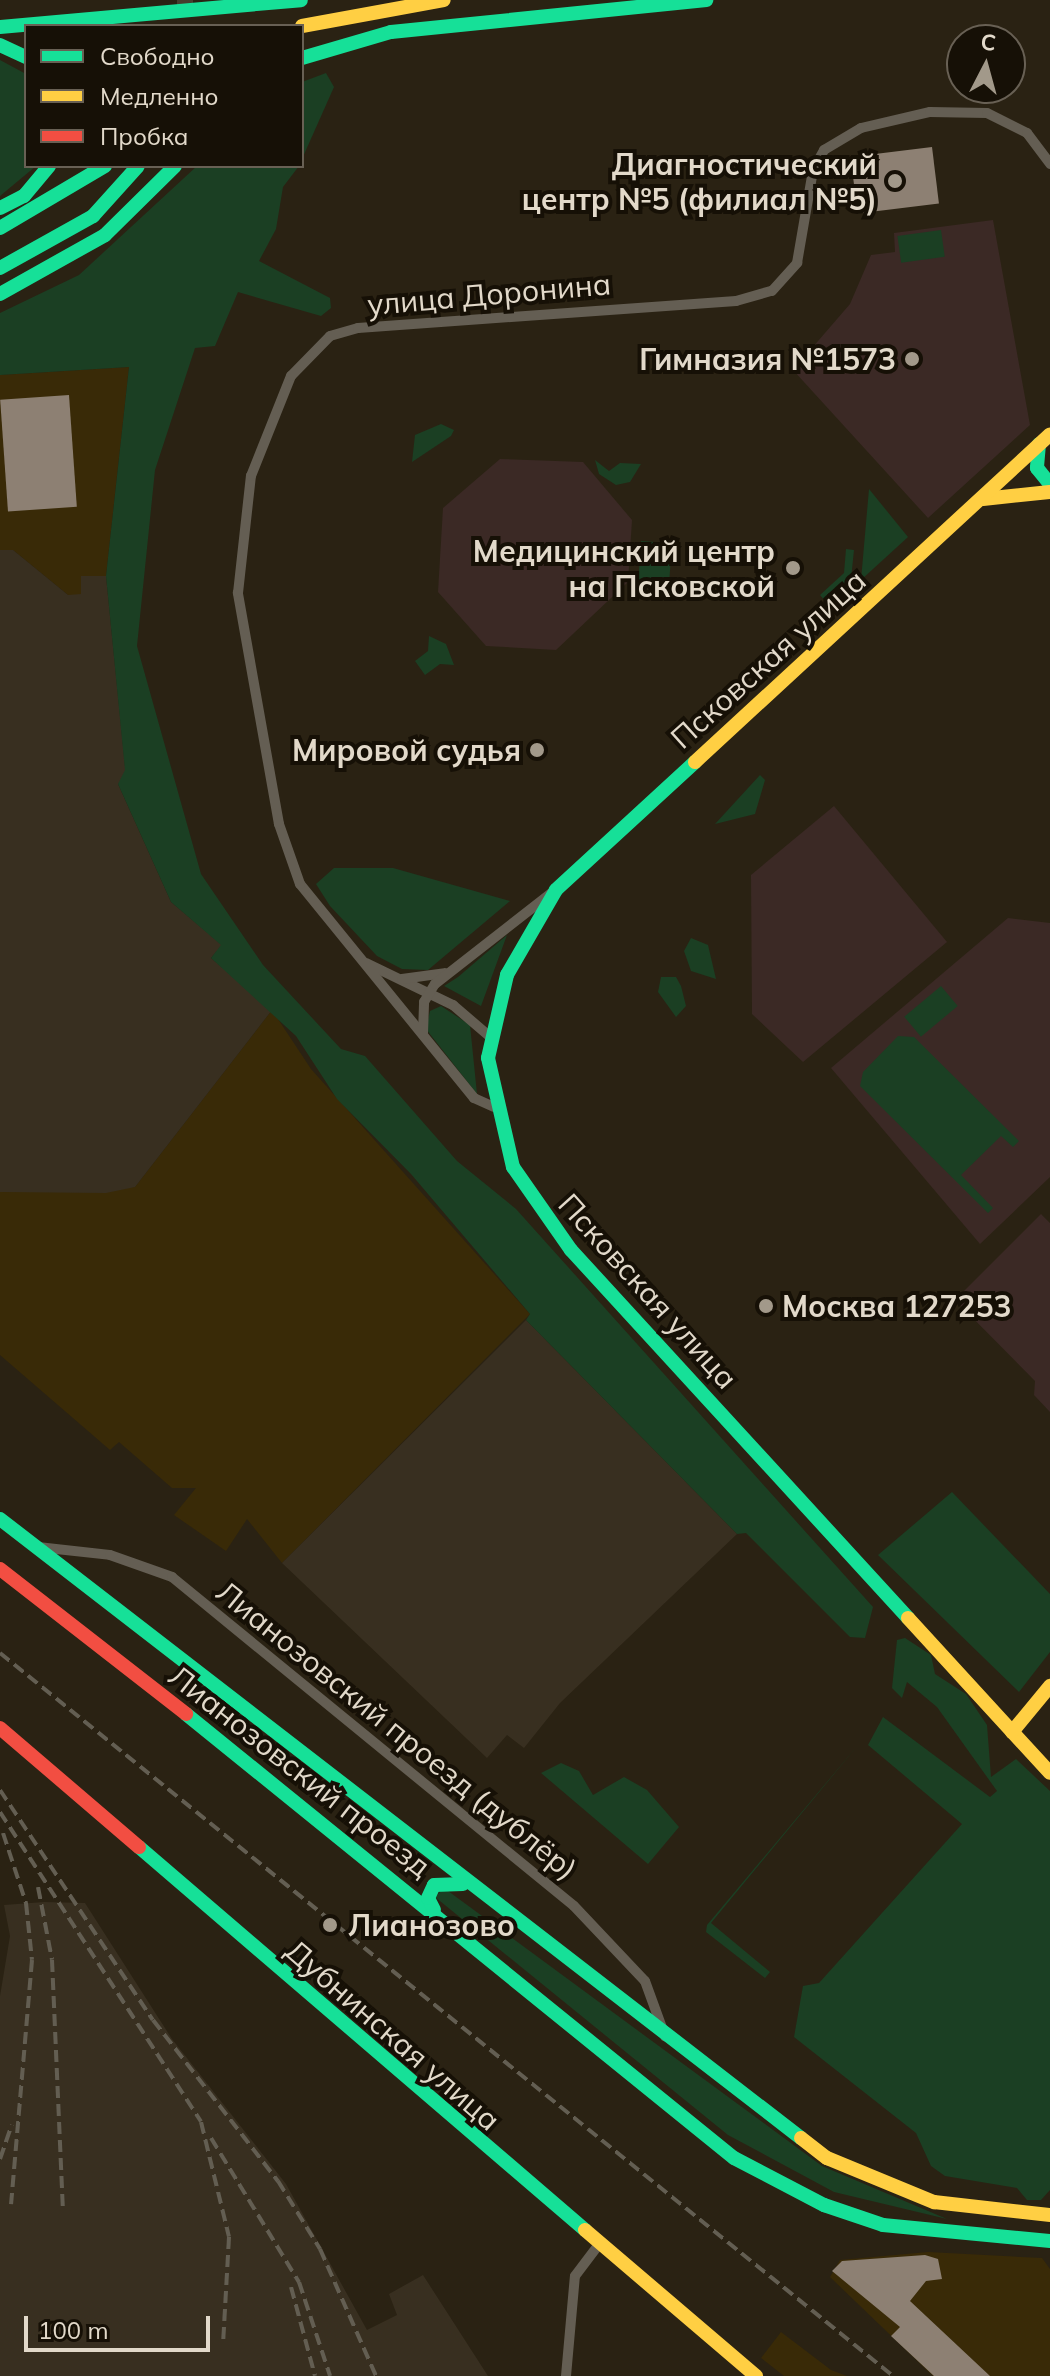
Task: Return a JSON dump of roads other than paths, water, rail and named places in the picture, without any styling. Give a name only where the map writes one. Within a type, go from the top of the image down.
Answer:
[{"type":"main road","points":[[33,24],[301,0]]},
{"type":"main road","points":[[304,26],[444,0]]},
{"type":"main road","points":[[304,57],[391,32],[706,0]]},
{"type":"main road","points":[[0,27],[24,25]]},
{"type":"main road","points":[[0,45],[24,56]]},
{"type":"main road","points":[[0,208],[24,196],[47,168]]},
{"type":"main road","points":[[0,228],[102,168]]},
{"type":"main road","points":[[0,268],[93,216],[136,168]]},
{"type":"main road","points":[[0,294],[105,235],[173,168]]},
{"type":"main road","points":[[1044,439],[1037,468],[1050,484]]},
{"type":"main road","name":"Псковская улица","points":[[1044,439],[983,499],[556,890],[519,947],[489,1036],[494,1107],[513,1167],[571,1250],[1050,1773]]},
{"type":"main road","points":[[983,499],[1050,492]]},
{"type":"main road","name":"Лианозовский проезд","points":[[0,1519],[467,1886],[827,2158],[889,2188],[969,2210],[1050,2215]]},
{"type":"main road","name":"Лианозовский проезд","points":[[0,1569],[435,1911],[734,2158],[854,2216],[979,2239],[1050,2241]]},
{"type":"main road","points":[[1012,1732],[1050,1686]]},
{"type":"main road","name":"Дубнинская улица","points":[[0,1728],[598,2246],[756,2376]]},
{"type":"main road","points":[[435,1911],[428,1898],[434,1885],[467,1886]]},
{"type":"street","name":"улица Доронина","points":[[355,954],[300,884],[264,761],[238,593],[251,476],[278,402],[313,350],[358,328],[736,301],[772,291],[803,246],[813,170],[824,150],[861,128],[930,112],[987,113],[1027,133],[1050,164]]},
{"type":"street","points":[[423,1035],[429,993],[447,973],[556,890]]},
{"type":"street","points":[[355,954],[390,976],[429,993],[489,1036]]},
{"type":"street","points":[[355,954],[474,1098],[494,1107]]},
{"type":"street","points":[[390,976],[447,973]]},
{"type":"street","name":"Лианозовский проезд (дублёр)","points":[[34,1546],[121,1558],[172,1577],[574,1906],[645,1981],[666,2038]]},
{"type":"street","points":[[566,2376],[575,2276],[598,2246]]},
{"type":"tunnel","points":[[185,0],[185,24]]},
{"type":"railway","points":[[0,1653],[893,2376]]},
{"type":"railway","points":[[0,1790],[153,2020],[278,2181],[320,2249],[376,2376]]},
{"type":"railway","points":[[0,1812],[201,2122],[229,2237],[223,2345]]},
{"type":"railway","points":[[3,1833],[26,1903],[32,1960],[11,2204]]},
{"type":"railway","points":[[38,1887],[52,1960],[63,2209]]},
{"type":"railway","points":[[0,2159],[12,2125]]},
{"type":"railway","points":[[211,2138],[299,2282],[330,2376]]},
{"type":"railway","points":[[291,2287],[315,2376]]},
{"type":"place","name":"Диагностический центр №5 (филиал №5)","points":[[895,181]]},
{"type":"place","name":"Гимназия №1573","points":[[912,359]]},
{"type":"place","name":"Медицинский центр на Псковской","points":[[793,568]]},
{"type":"place","name":"Мировой судья","points":[[537,750]]},
{"type":"place","name":"Москва 127253","points":[[766,1306]]},
{"type":"place","name":"Лианозово","points":[[330,1925]]}]
